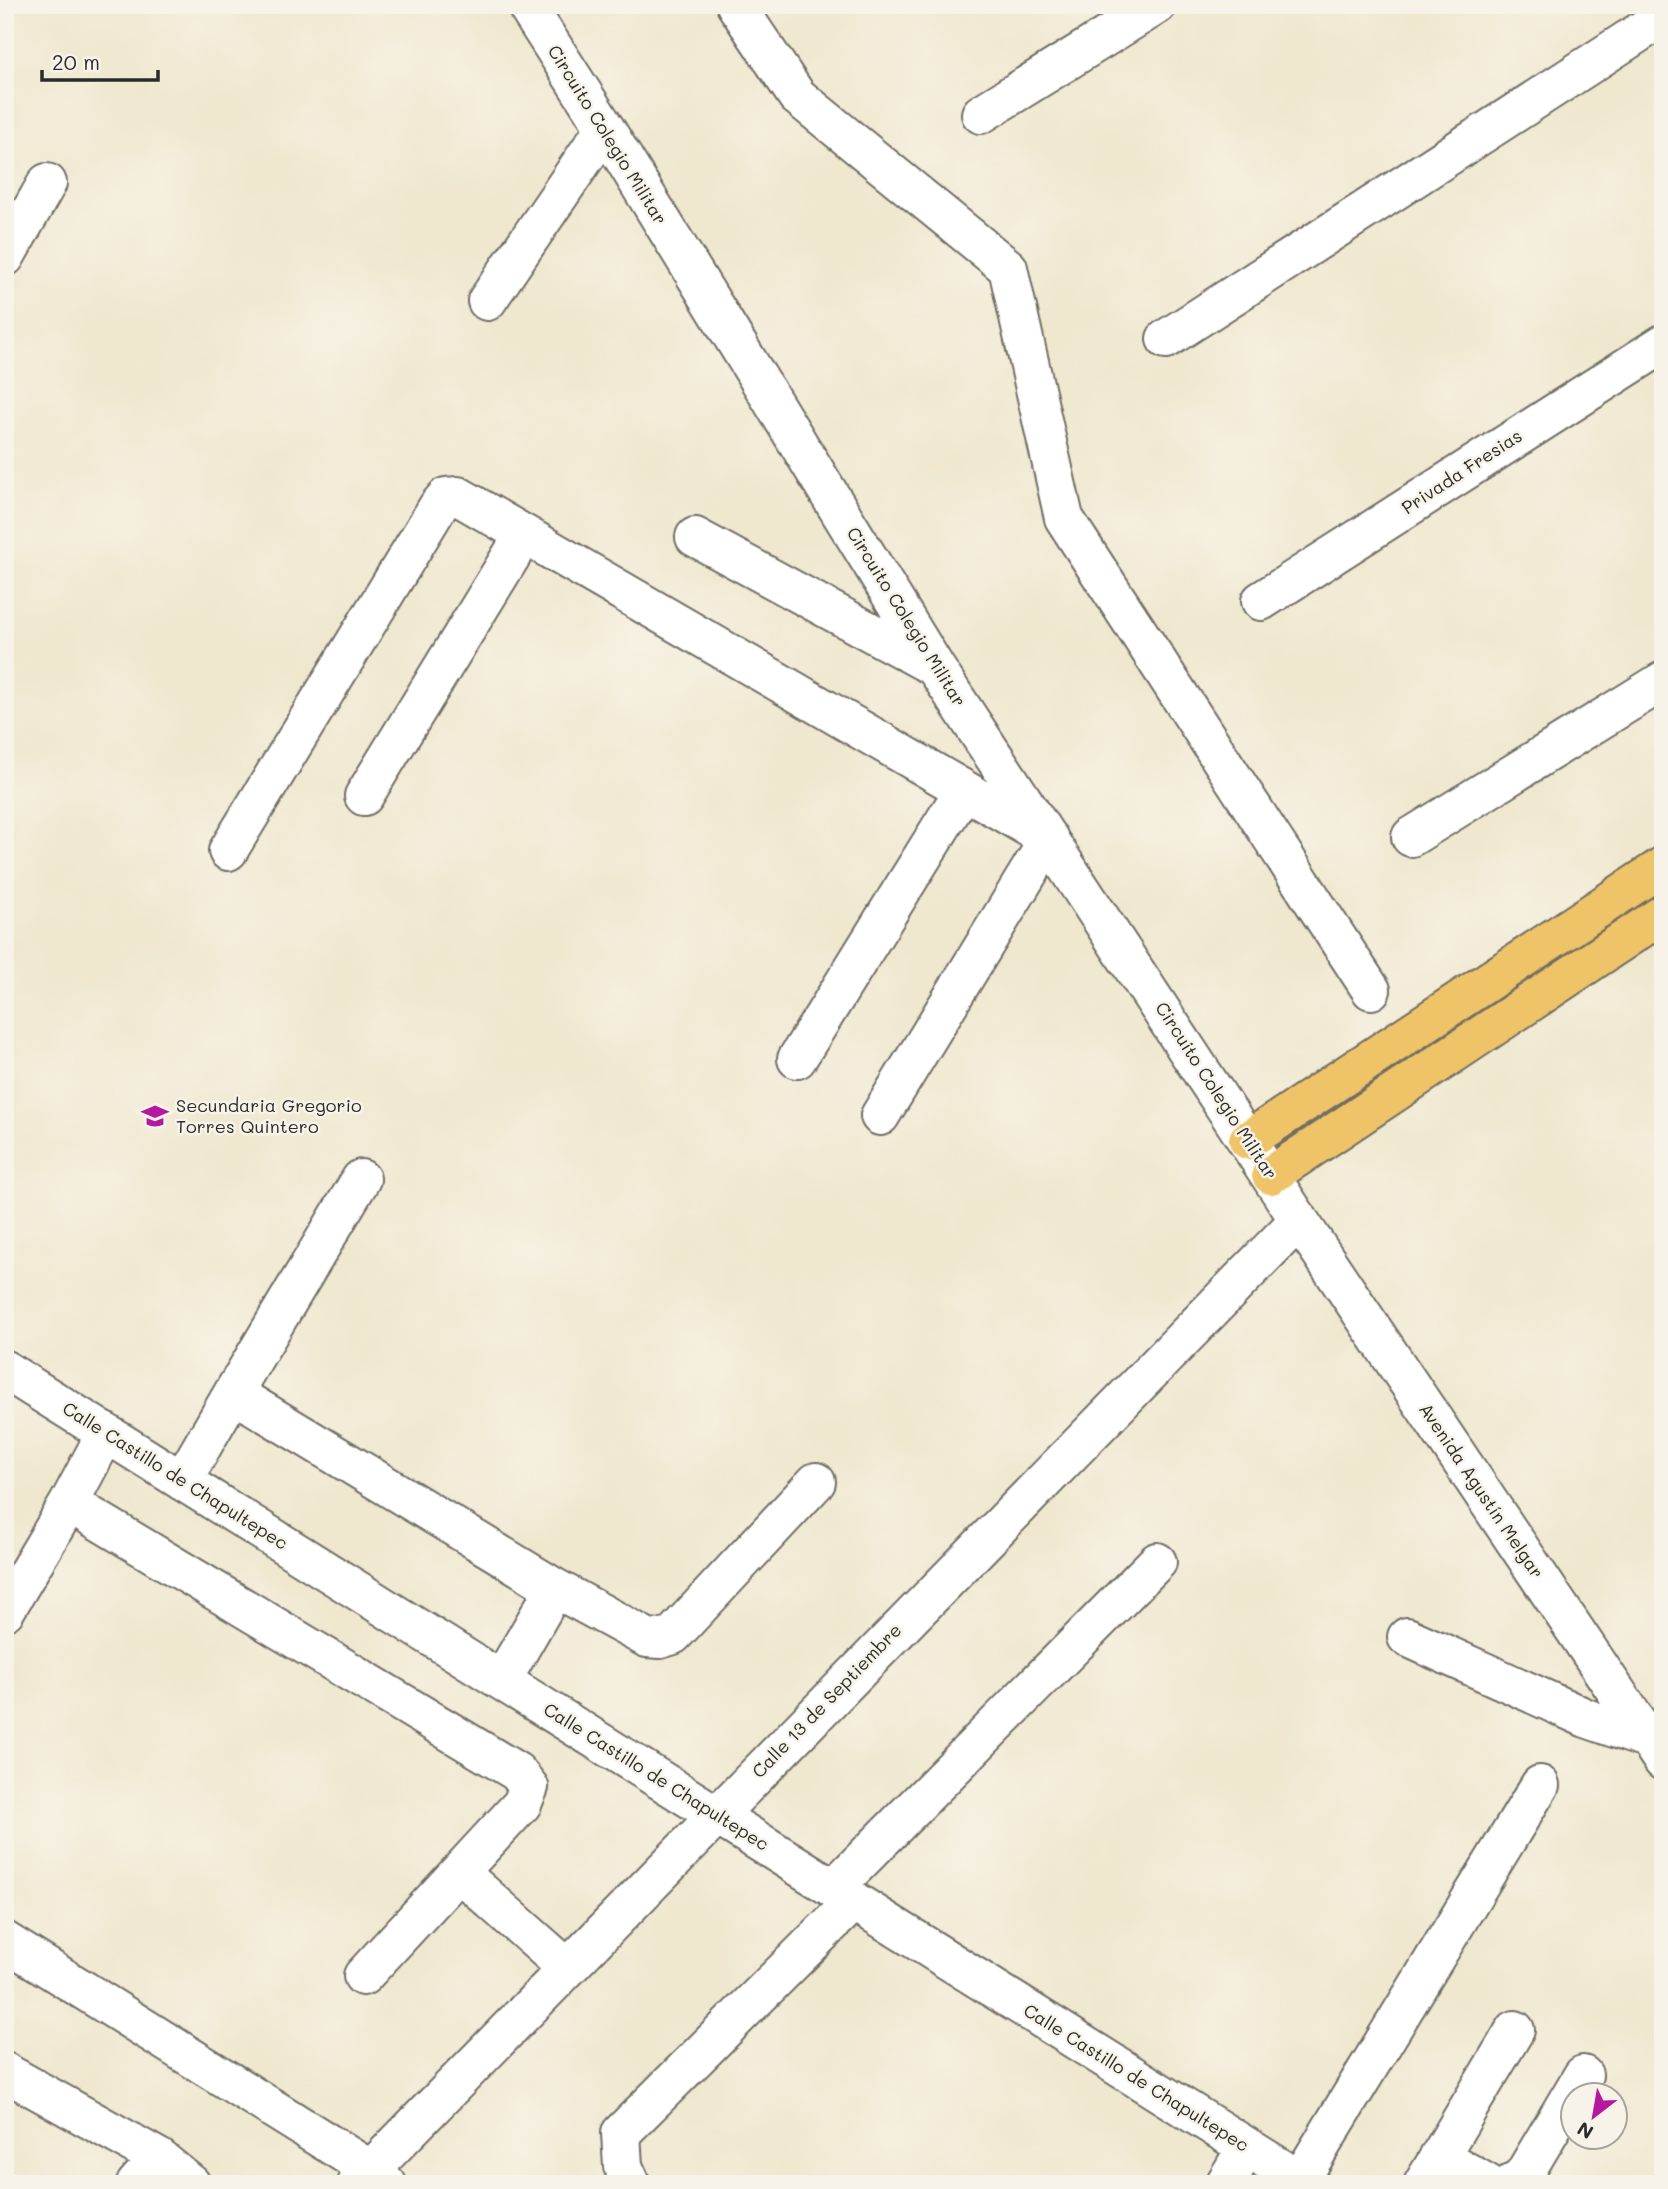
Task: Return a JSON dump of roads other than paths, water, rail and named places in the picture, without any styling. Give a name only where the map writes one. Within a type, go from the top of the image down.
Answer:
[{"type":"main road","points":[[1248,1140],[1663,866]]},
{"type":"main road","points":[[1271,1175],[1663,914]]},
{"type":"street","name":"Circuito Colegio Militar","points":[[526,5],[605,128],[935,667],[1299,1220]]},
{"type":"street","points":[[736,5],[796,96],[1009,268],[1064,518],[1371,990]]},
{"type":"street","points":[[981,114],[1157,5]]},
{"type":"street","points":[[1166,339],[1663,17]]},
{"type":"street","points":[[487,301],[605,128]]},
{"type":"street","points":[[5,257],[47,183]]},
{"type":"street","name":"Privada Fresias","points":[[1261,601],[1663,344]]},
{"type":"street","points":[[228,851],[446,497],[458,496],[1049,839],[880,1116]]},
{"type":"street","points":[[365,796],[524,535]]},
{"type":"street","points":[[695,537],[935,667]]},
{"type":"street","points":[[1411,837],[1663,681]]},
{"type":"street","points":[[797,1059],[964,790]]},
{"type":"street","points":[[182,1481],[361,1179]]},
{"type":"street","name":"Avenida Agustín Melgar","points":[[1299,1220],[1656,1751]]},
{"type":"street","name":"Calle 13 de Septiembre","points":[[372,2179],[567,1968],[1299,1220]]},
{"type":"street","name":"Calle Castillo de Chapultepec","points":[[5,1370],[1303,2182]]},
{"type":"street","points":[[233,1393],[555,1588],[647,1638],[660,1639],[673,1635],[816,1482]]},
{"type":"street","points":[[5,1611],[69,1503],[106,1433]]},
{"type":"street","points":[[69,1503],[517,1772],[529,1787],[526,1797],[460,1873],[363,1976]]},
{"type":"street","points":[[631,2184],[624,2166],[621,2133],[1157,1562]]},
{"type":"street","points":[[502,1680],[555,1588]]},
{"type":"street","points":[[1406,1637],[1656,1751]]},
{"type":"street","points":[[1303,2182],[1540,1785]]},
{"type":"street","points":[[460,1873],[567,1968]]},
{"type":"street","points":[[5,1941],[372,2179]]},
{"type":"street","points":[[1488,2184],[1431,2170],[1515,2030]]},
{"type":"street","points":[[5,2072],[148,2171],[191,2184]]},
{"type":"street","points":[[1511,2184],[1523,2176],[1583,2075]]},
{"type":"street","points":[[1225,2184],[1247,2147]]},
{"type":"place","name":"Secundaria Gregorio Torres Quintero","points":[[155,1116]]}]
